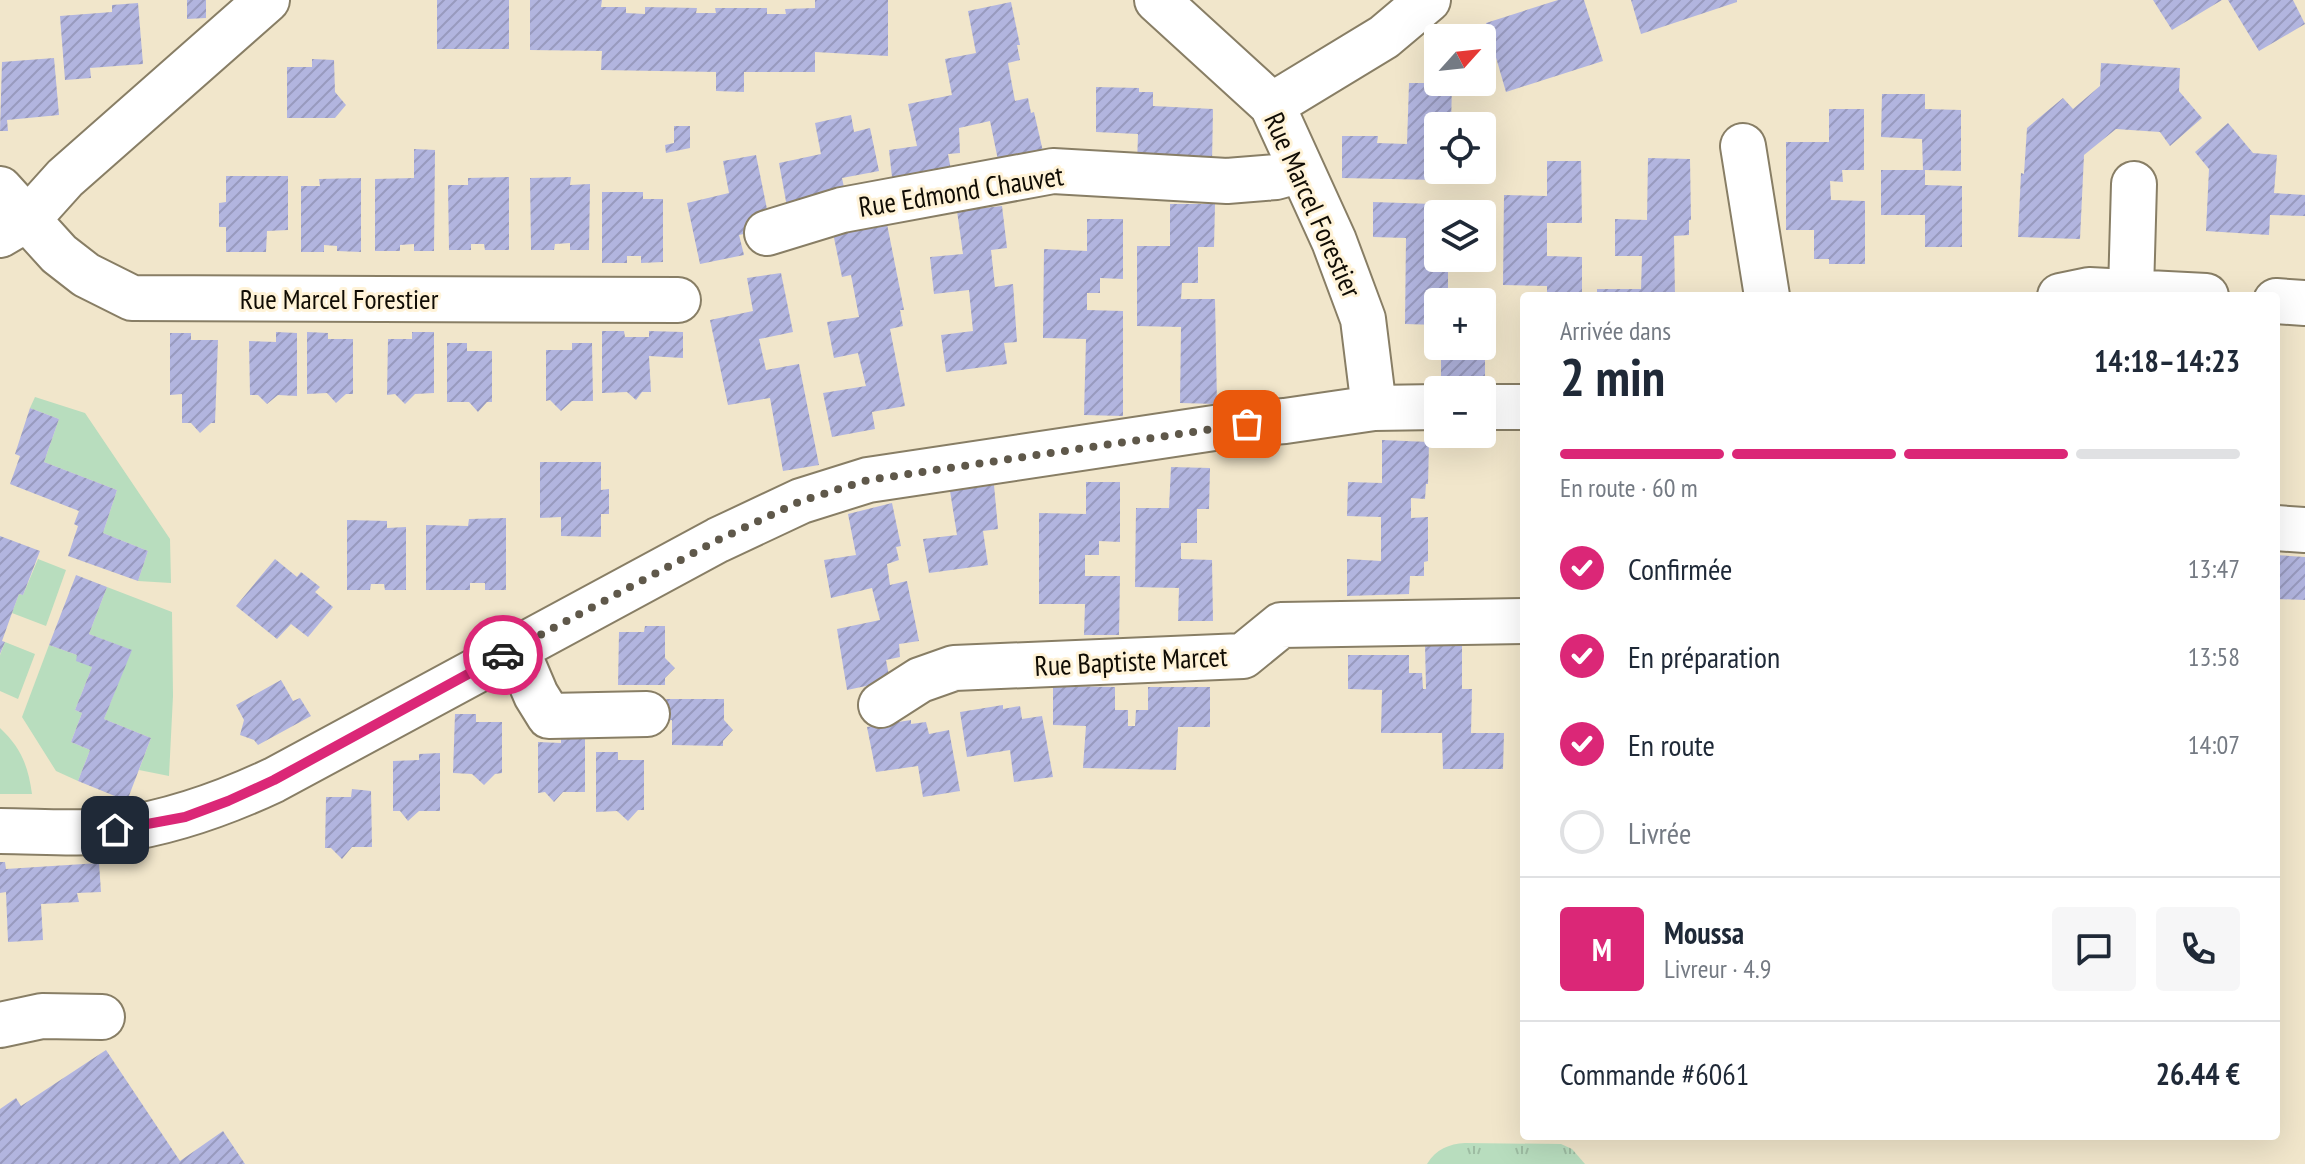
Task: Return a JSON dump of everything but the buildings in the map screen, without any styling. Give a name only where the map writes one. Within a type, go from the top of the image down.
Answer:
[{"type":"street","name":"Rue Marcel Forestier","points":[[267,0],[65,178],[10,214],[86,275],[132,298],[678,300]]},
{"type":"street","name":"Rue Marcel Forestier","points":[[1157,0],[1272,105],[1334,241],[1363,319],[1374,408]]},
{"type":"street","points":[[1272,105],[1384,37],[1428,0]]},
{"type":"street","points":[[1743,146],[1766,292]]},
{"type":"street","name":"Rue Edmond Chauvet","points":[[767,233],[842,210],[1053,171],[1227,181],[1276,177],[1301,170]]},
{"type":"street","points":[[2131,291],[2134,184]]},
{"type":"street","points":[[2079,292],[2146,292]]},
{"type":"street","points":[[2280,301],[2305,303]]},
{"type":"street","points":[[0,831],[115,830],[185,817],[228,801],[274,780],[718,540],[801,501],[868,480],[1234,425],[1374,408],[1424,407]]},
{"type":"street","points":[[1496,407],[1520,407]]},
{"type":"street","points":[[2280,528],[2305,530]]},
{"type":"street","name":"Rue Baptiste Marcet","points":[[881,705],[920,680],[954,668],[1243,656],[1281,625],[1520,621]]},
{"type":"street","points":[[516,648],[536,695],[549,716],[647,714]]},
{"type":"street","points":[[0,1025],[42,1016],[102,1017]]},
{"type":"green space","points":[[35,397],[85,413],[170,539],[171,583],[138,581],[148,551],[103,533],[117,490],[44,462],[59,419],[30,408]]},
{"type":"green space","points":[[38,559],[66,570],[46,626],[12,613]]},
{"type":"green space","points":[[107,587],[172,612],[173,696],[169,776],[139,770],[151,738],[104,719],[131,650],[89,634]]},
{"type":"green space","points":[[5,642],[35,654],[18,699],[0,691],[0,655]]},
{"type":"green space","points":[[49,645],[77,655],[92,667],[75,710],[82,713],[71,742],[90,750],[78,781],[56,771],[22,717]]},
{"type":"green space","points":[[0,728],[22,758],[32,794],[0,794]]},
{"type":"green space","points":[[1465,1143],[1561,1144],[1572,1149],[1585,1164],[1427,1164],[1443,1148]]},
{"type":"way so far","points":[[503,655],[718,540],[801,501],[868,480],[1247,424]]},
{"type":"route","points":[[115,830],[185,817],[228,801],[274,780],[503,655]]}]
